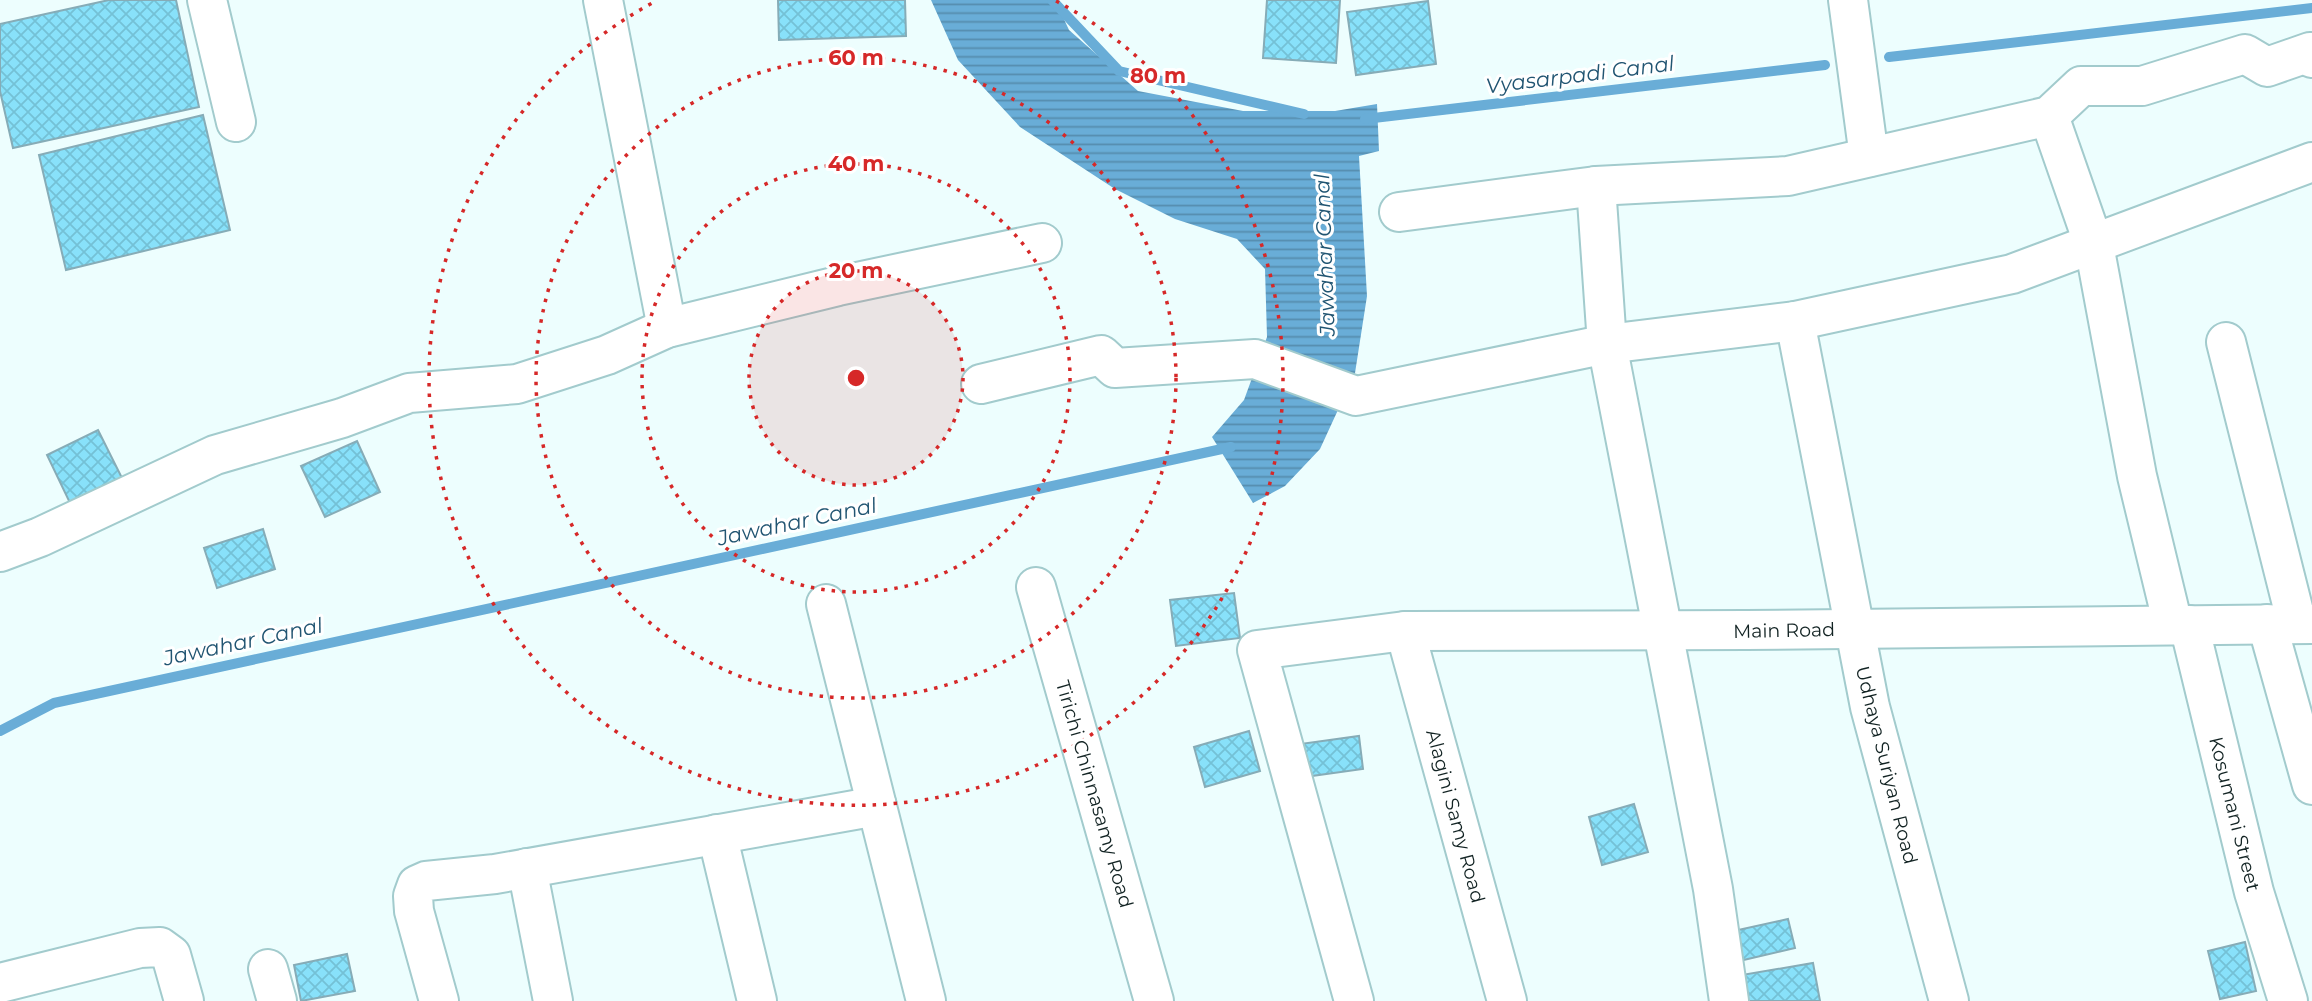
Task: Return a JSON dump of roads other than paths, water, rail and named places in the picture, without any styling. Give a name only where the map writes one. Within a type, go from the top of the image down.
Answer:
[{"type":"street","points":[[207,0],[236,122]]},
{"type":"street","points":[[603,0],[667,328]]},
{"type":"street","points":[[1848,0],[1869,157]]},
{"type":"street","points":[[1399,212],[1596,186],[1788,176],[2049,116],[2081,86],[2142,86],[2245,54],[2267,67],[2310,52],[2312,58]]},
{"type":"street","name":"Kosumani Street","points":[[2049,116],[2094,245],[2137,476],[2254,892],[2288,1001]]},
{"type":"street","points":[[981,384],[1101,355],[1115,368],[1253,360],[1356,396],[1607,344],[1795,321],[2012,274],[2312,162]]},
{"type":"street","points":[[1596,186],[1607,344],[1713,889],[1729,1001]]},
{"type":"street","points":[[0,551],[40,537],[215,455],[342,418],[409,393],[517,384],[607,355],[667,328],[838,286],[1042,243]]},
{"type":"street","name":"Udhaya Suriyan Road","points":[[1795,321],[1870,707],[1949,1001]]},
{"type":"street","points":[[2226,342],[2292,624],[2312,785]]},
{"type":"street","name":"Tirichi Chinnasamy Road","points":[[1036,587],[1154,1001]]},
{"type":"street","points":[[826,604],[926,1001]]},
{"type":"street","name":"Main Road","points":[[1354,1001],[1257,650],[1405,631],[2292,624]]},
{"type":"street","name":"Alagini Samy Road","points":[[1405,631],[1507,1001]]},
{"type":"street","points":[[439,1001],[414,911],[413,896],[417,886],[426,881],[495,874],[877,806]]},
{"type":"street","points":[[717,834],[757,1001]]},
{"type":"street","points":[[527,868],[553,1001]]},
{"type":"street","points":[[0,983],[140,948],[160,947],[171,955],[184,1001]]},
{"type":"water","points":[[931,0],[1055,0],[1069,30],[1138,91],[1243,111],[1335,111],[1377,104],[1379,151],[1359,156],[1367,296],[1355,373],[1320,449],[1285,486],[1253,503],[1212,437],[1244,400],[1267,337],[1265,269],[1237,239],[1175,219],[1115,189],[1020,127],[958,60]]},
{"type":"waterway","points":[[1052,0],[1119,71],[1304,114]]},
{"type":"waterway","name":"Vyasarpadi Canal","points":[[1889,57],[2312,8]]},
{"type":"waterway","name":"Vyasarpadi Canal","points":[[1365,119],[1825,65]]},
{"type":"waterway","name":"Jawahar Canal","points":[[0,731],[54,703],[1231,447]]}]
